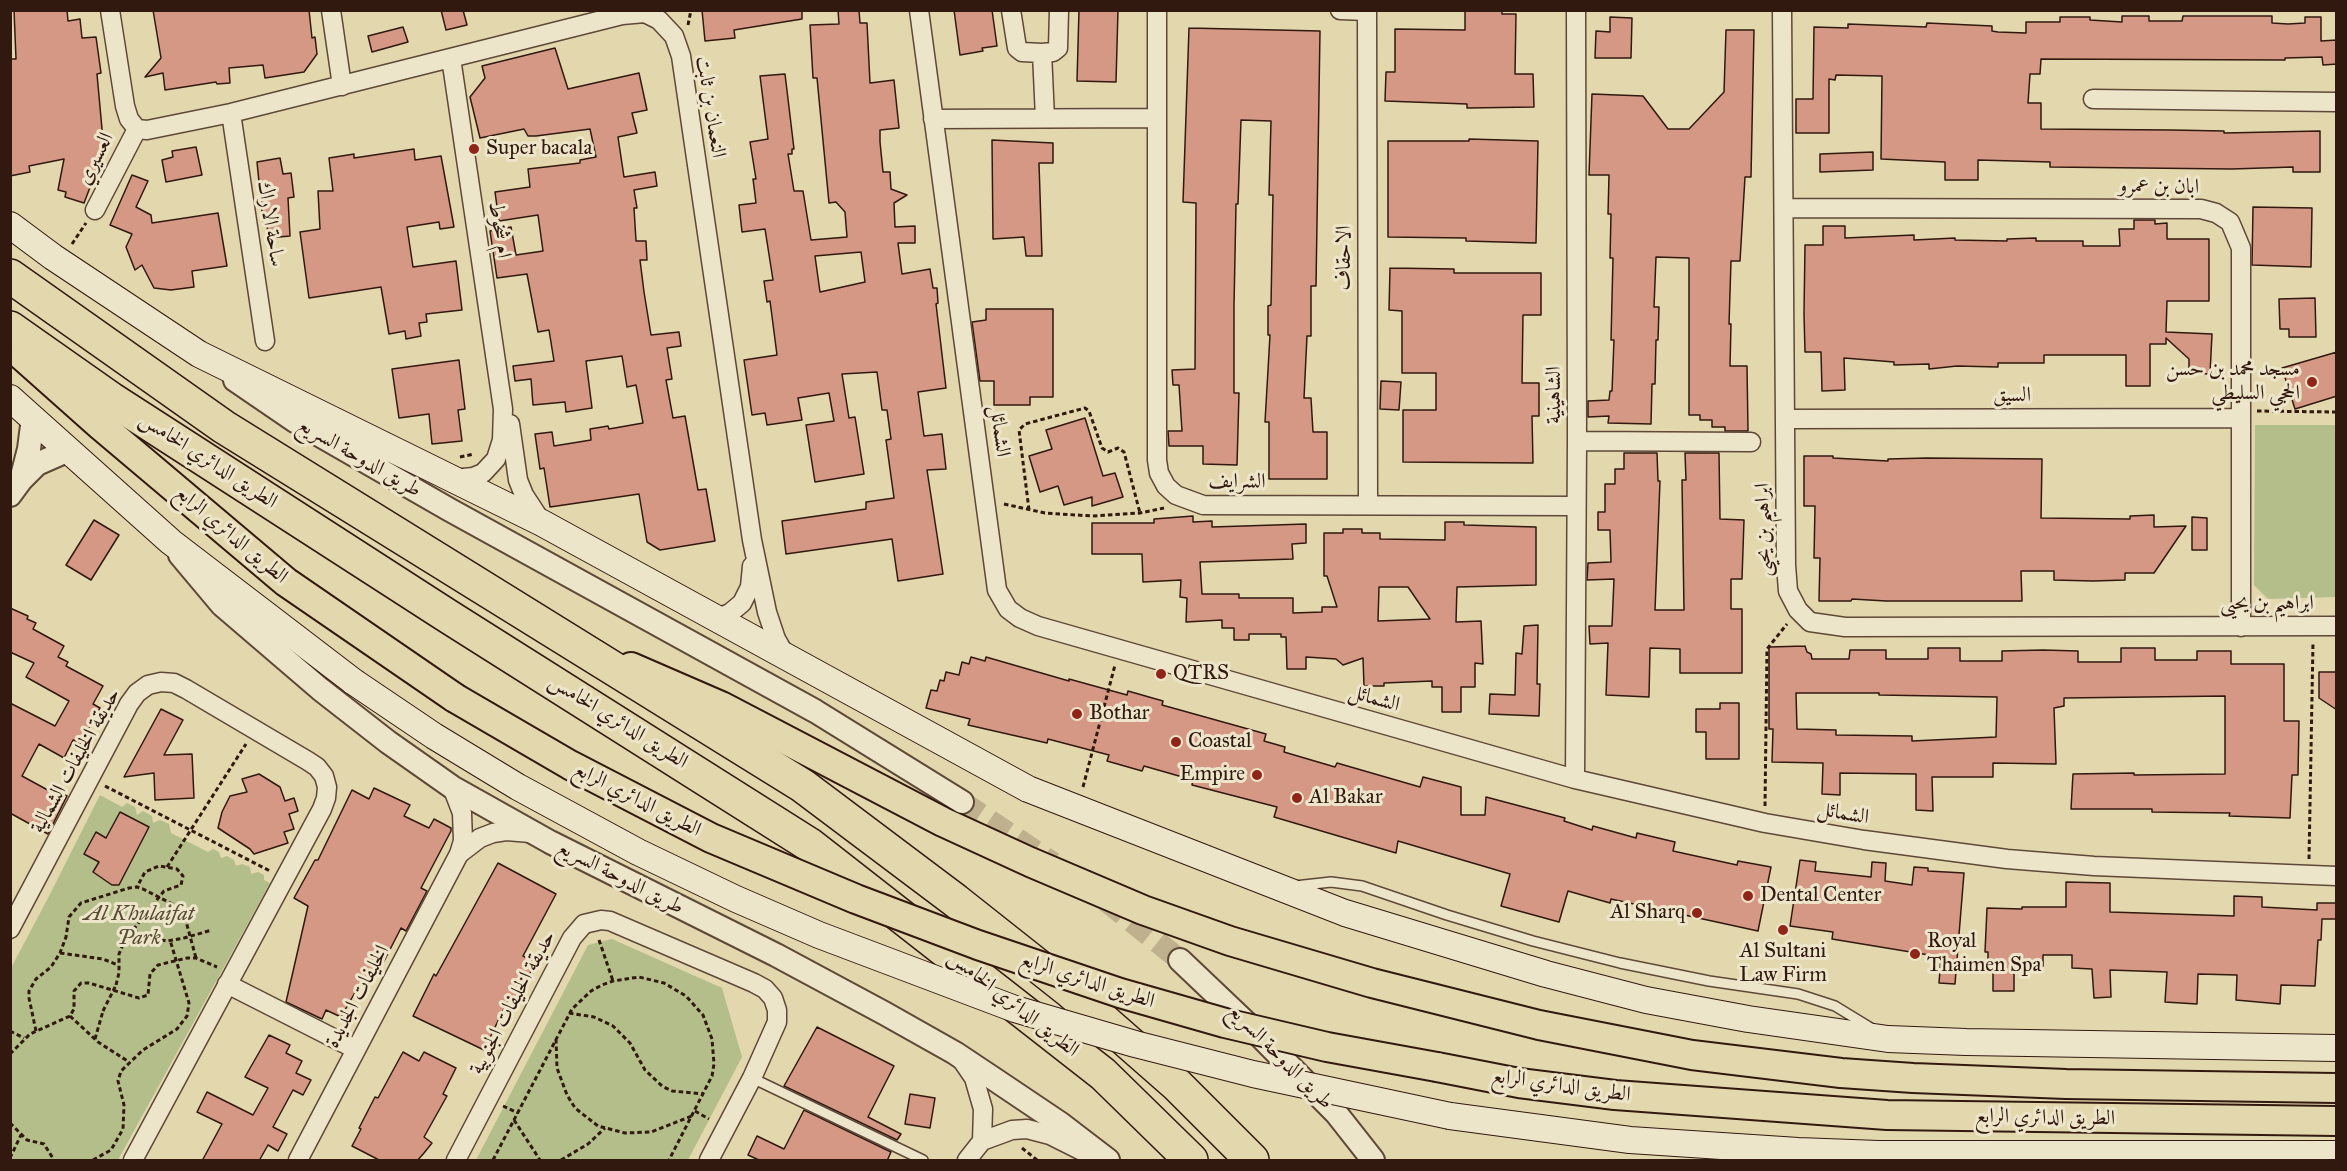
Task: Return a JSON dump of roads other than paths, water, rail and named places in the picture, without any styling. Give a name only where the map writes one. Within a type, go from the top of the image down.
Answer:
[{"type":"highway","name":"الطريق الدائري الرابع","points":[[10,276],[224,428],[564,637]]},
{"type":"highway","name":"الطريق الدائري الخامس","points":[[10,328],[111,399],[810,845],[1103,1074],[1191,1161]]},
{"type":"highway","name":"الطريق الدائري الخامس","points":[[564,637],[803,786],[956,901],[1071,992],[1142,1054],[1177,1085],[1252,1161]]},
{"type":"main road","points":[[10,225],[53,257],[200,354],[542,523],[1028,789],[1345,914],[1596,988],[1707,1012],[1888,1039],[1978,1043],[2337,1048]]},
{"type":"main road","name":"الطريق الدائري الرابع","points":[[10,345],[100,425],[286,582],[455,698],[570,765],[711,838],[856,899],[978,945],[1120,993],[1225,1023],[1327,1047],[1519,1083],[1615,1095],[1887,1116],[2337,1121]]},
{"type":"main road","name":"الطريق الدائري الرابع","points":[[10,398],[171,542],[354,682],[434,736],[518,787],[658,861],[736,899],[830,939],[1016,1009],[1135,1044],[1264,1077],[1450,1116],[1630,1140],[1788,1151],[1880,1154],[2269,1157],[2337,1154]]},
{"type":"main road","name":"الطريق الدائري الرابع","points":[[564,637],[722,706],[943,822],[1040,867],[1143,910],[1230,941],[1383,986],[1539,1025],[1616,1041],[1770,1066],[1913,1078],[2089,1084],[2337,1088]]},
{"type":"street","points":[[111,10],[127,113],[137,129]]},
{"type":"street","points":[[331,10],[342,86]]},
{"type":"street","name":"الشمائل","points":[[919,10],[997,590],[1008,609],[1020,618],[1038,626],[1575,779],[1765,823],[1875,842],[2007,859],[2094,866],[2337,876]]},
{"type":"street","points":[[1011,10],[1017,48],[1022,52],[1042,53],[1053,52],[1058,48],[1059,10]]},
{"type":"street","name":"الشرايف","points":[[1156,10],[1156,460],[1159,474],[1166,486],[1188,502],[1203,505],[1576,506]]},
{"type":"street","points":[[1340,10],[1367,11]]},
{"type":"street","name":"الشاهينية","points":[[1575,779],[1576,10]]},
{"type":"street","name":"ابراهيم بن يحيى","points":[[1782,10],[1786,565],[1788,591],[1798,610],[1810,622],[1845,627],[2337,626]]},
{"type":"street","name":"الاحقاف","points":[[1367,11],[1368,505]]},
{"type":"street","name":"النعمان بن ثابت","points":[[137,129],[161,128],[231,113],[622,15],[645,13],[659,20],[674,36],[681,56],[752,540],[767,612],[776,639],[785,655]]},
{"type":"street","points":[[1042,53],[1045,118]]},
{"type":"street","name":"ام شخوط","points":[[451,58],[503,409],[502,440],[496,459],[483,473],[474,477],[454,479]]},
{"type":"street","points":[[2093,99],[2337,102]]},
{"type":"street","name":"ساحة الاراك","points":[[231,113],[265,341]]},
{"type":"street","points":[[933,119],[1155,118]]},
{"type":"street","name":"العسيري","points":[[95,210],[137,129]]},
{"type":"street","name":"ابان بن عمرو","points":[[1784,208],[2201,209],[2216,213],[2230,222],[2241,248],[2241,627]]},
{"type":"street","name":"طريق الدوحة السريع","points":[[200,354],[247,390],[295,421],[470,521],[815,711],[962,802]]},
{"type":"street","name":"ام شخوط","points":[[503,409],[510,426],[518,480],[528,502],[542,523]]},
{"type":"street","name":"السيق","points":[[1785,419],[2240,415]]},
{"type":"street","points":[[16,487],[29,449],[33,418]]},
{"type":"street","points":[[1577,441],[1751,442]]},
{"type":"street","points":[[16,487],[47,458],[69,450]]},
{"type":"street","name":"النعمان بن ثابت","points":[[716,620],[736,609],[747,595],[752,578],[752,540]]},
{"type":"street","name":"طريق الدوحة السريع","points":[[171,542],[193,573],[222,604],[320,689],[388,742],[452,787],[533,834],[776,955],[954,1053],[1061,1124],[1108,1161]]},
{"type":"street","name":"حديقة الخليفات الشمالية","points":[[10,929],[129,704],[137,693],[148,685],[161,682],[174,683],[318,767],[324,776],[327,787],[322,809],[133,1161]]},
{"type":"street","name":"الخليفات الجديدة","points":[[298,1161],[459,854],[463,841],[462,813],[452,787]]},
{"type":"street","name":"الخليفات الجديدة","points":[[459,854],[474,842],[493,833],[506,831],[533,834]]},
{"type":"street","name":"حديقة الخليفات الجنوبية","points":[[456,1161],[572,938],[584,924],[593,921],[610,921],[765,989],[775,1004],[777,1022],[752,1078]]},
{"type":"street","name":"طريق الدوحة السريع","points":[[1180,960],[1336,1113],[1373,1161]]},
{"type":"street","points":[[230,980],[356,1049]]},
{"type":"street","points":[[954,1053],[965,1065],[980,1093],[984,1125],[982,1141],[967,1161]]},
{"type":"street","points":[[710,1161],[752,1078]]},
{"type":"street","points":[[982,1141],[1012,1130],[1027,1129],[1050,1135],[1101,1161]]},
{"type":"lane","points":[[752,1078],[923,1161]]},
{"type":"tunnel","points":[[962,802],[1053,863]]},
{"type":"tunnel","points":[[1106,901],[1180,960]]},
{"type":"place","name":"Super bacala","points":[[474,149]]},
{"type":"place","name":"مسجد محمد بن حسن الحجي السليطي","points":[[2312,382]]},
{"type":"place","name":"QTRS","points":[[1161,674]]},
{"type":"place","name":"Bothar","points":[[1077,714]]},
{"type":"place","name":"Coastal","points":[[1176,742]]},
{"type":"place","name":"Empire","points":[[1257,775]]},
{"type":"place","name":"Al Bakar","points":[[1297,798]]},
{"type":"place","name":"Dental Center","points":[[1748,896]]},
{"type":"place","name":"Al Sharq","points":[[1697,913]]},
{"type":"place","name":"Al Sultani Law Firm","points":[[1783,930]]},
{"type":"place","name":"Royal Thaimen Spa","points":[[1915,954]]},
{"type":"park label","name":"Al Khulaifat Park","points":[[139,927]]}]
